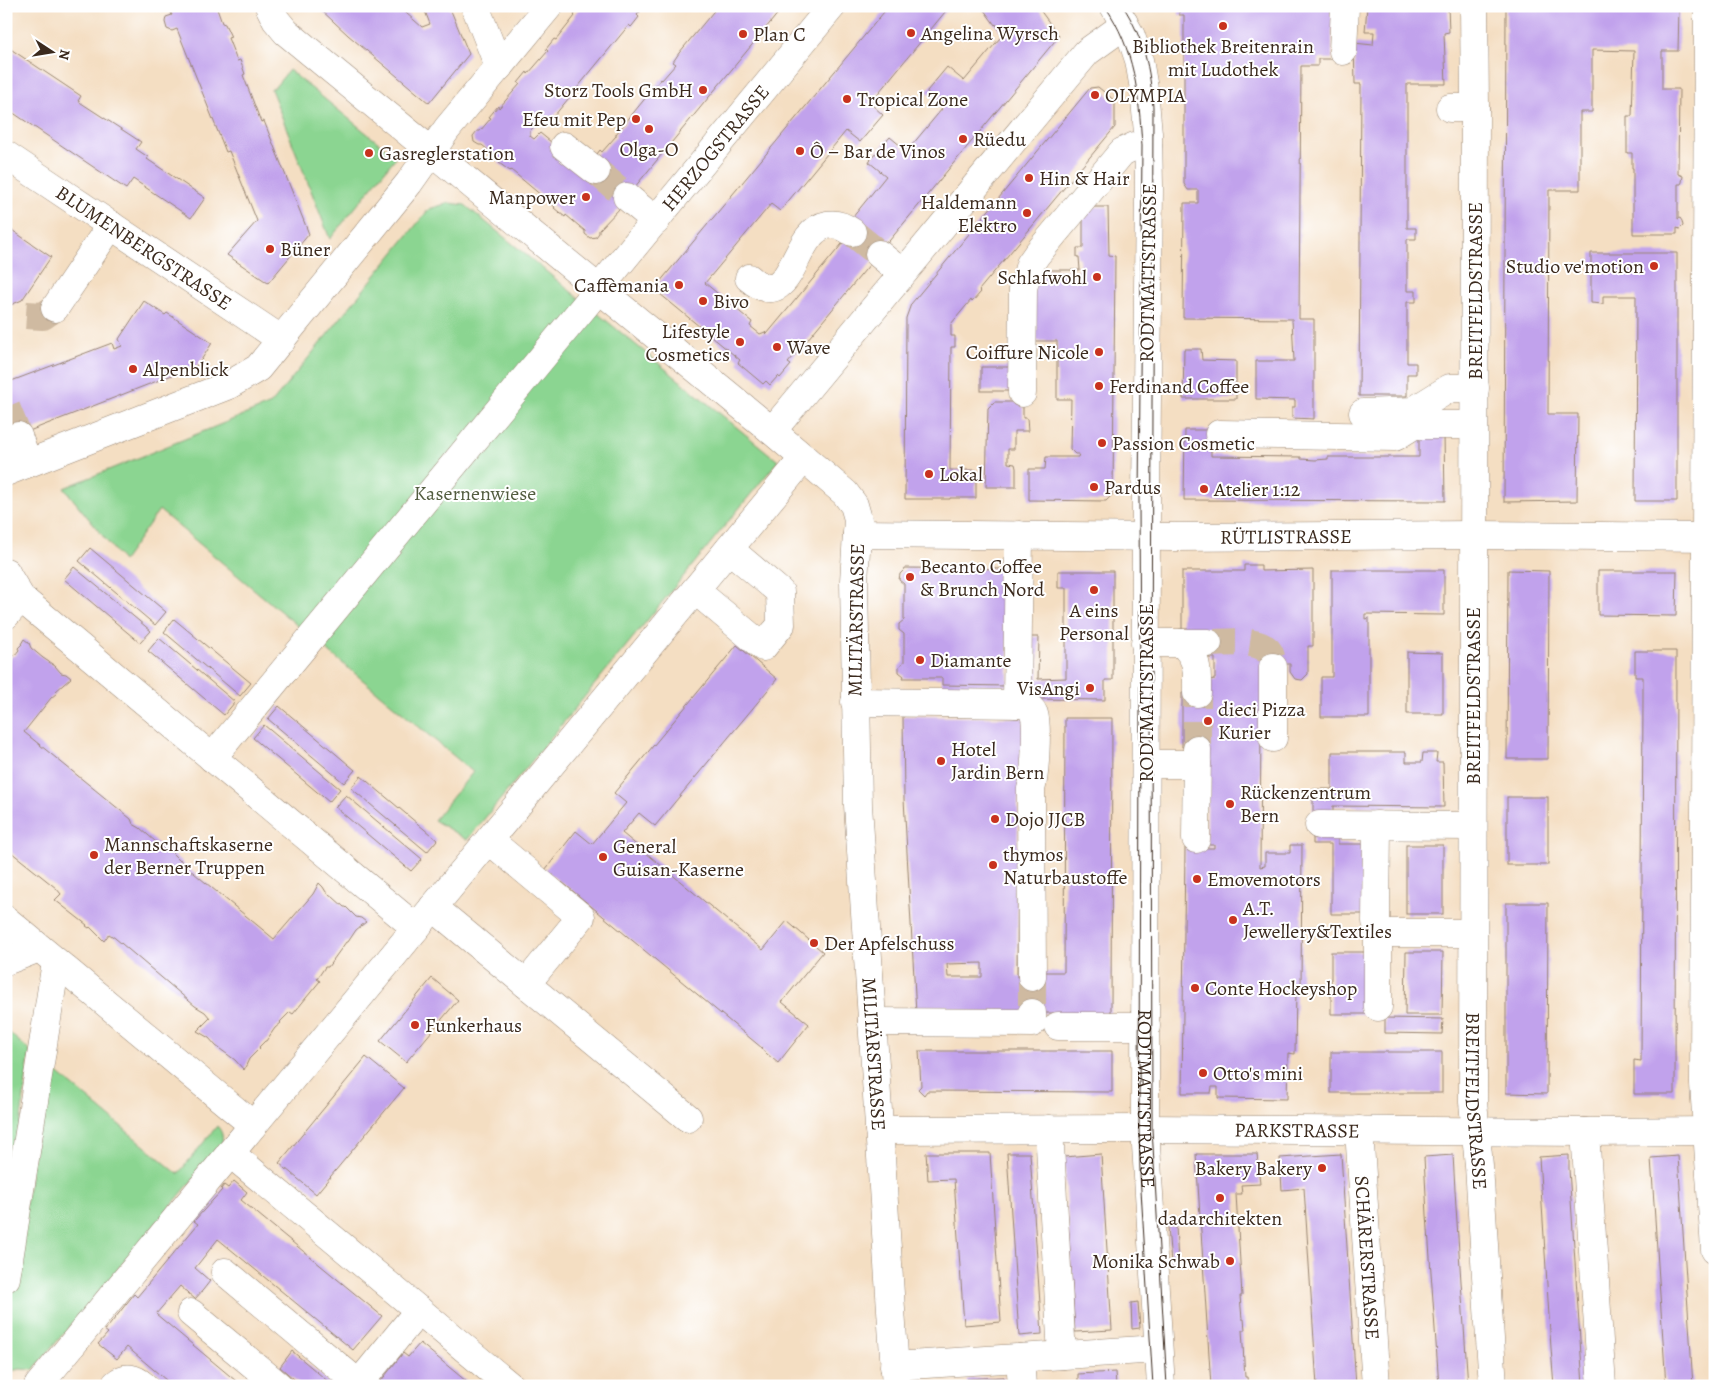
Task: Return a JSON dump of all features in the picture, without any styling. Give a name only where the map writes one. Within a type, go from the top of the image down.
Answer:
[{"type":"street","name":"MILITÄRSTRASSE","points":[[269,6],[276,20],[286,32],[772,431],[845,493],[854,505],[858,519],[854,581],[858,805],[895,1376]]},
{"type":"street","points":[[475,6],[499,67]]},
{"type":"street","points":[[18,436],[17,468],[238,381],[258,368],[409,183],[447,130],[549,6]]},
{"type":"street","name":"HERZOGSTRASSE","points":[[212,758],[832,6]]},
{"type":"street","points":[[1343,51],[1345,6]]},
{"type":"street","name":"BREITFELDSTRASSE","points":[[1474,6],[1463,108],[1475,388],[1473,1102],[1493,1386]]},
{"type":"street","points":[[1708,6],[1710,537],[1704,1084],[1711,1131],[1715,1250]]},
{"type":"street","points":[[772,431],[1087,52],[1119,29],[1119,15]]},
{"type":"street","name":"RODTMATTSTRASSE","points":[[1119,15],[1136,49],[1142,74],[1148,146],[1145,1129],[1161,1386]]},
{"type":"street","points":[[564,146],[596,172]]},
{"type":"street","points":[[1022,393],[1023,288],[1030,264],[1122,152],[1135,146],[1148,146]]},
{"type":"street","name":"BLUMENBERGSTRASSE","points":[[6,155],[282,340]]},
{"type":"street","points":[[626,197],[656,221]]},
{"type":"street","points":[[51,302],[105,222]]},
{"type":"street","points":[[749,278],[761,286],[775,287],[780,285],[785,281],[804,241],[814,230],[820,226],[831,224],[844,226],[852,232]]},
{"type":"street","points":[[879,254],[902,273]]},
{"type":"street","points":[[1363,412],[1413,412],[1450,388],[1475,388]]},
{"type":"street","points":[[1219,434],[1396,436],[1414,425],[1474,425]]},
{"type":"street","points":[[38,1386],[804,458]]},
{"type":"street","name":"RÜTLISTRASSE","points":[[857,534],[1710,537]]},
{"type":"street","points":[[1017,704],[1019,535]]},
{"type":"street","points":[[695,590],[763,647],[781,625],[780,592],[728,549]]},
{"type":"street","points":[[6,572],[9,578],[14,606],[212,758],[416,928]]},
{"type":"street","points":[[1145,643],[1195,643],[1192,654],[1197,666],[1197,693]]},
{"type":"street","points":[[1273,667],[1273,738]]},
{"type":"street","points":[[855,702],[1025,704],[1030,707],[1034,714],[1035,722],[1034,778],[1031,789],[1032,976]]},
{"type":"street","points":[[1146,764],[1197,756],[1196,839]]},
{"type":"street","points":[[1319,825],[1473,826]]},
{"type":"street","points":[[1377,825],[1376,922],[1381,931],[1386,933],[1472,933]]},
{"type":"street","points":[[489,840],[581,917],[526,984]]},
{"type":"street","points":[[433,907],[688,1118]]},
{"type":"street","points":[[6,920],[253,1125]]},
{"type":"street","points":[[1378,1007],[1378,937],[1381,931]]},
{"type":"street","points":[[6,961],[48,955]]},
{"type":"street","points":[[6,1278],[48,955]]},
{"type":"street","points":[[872,1022],[1032,1023],[1032,1013]]},
{"type":"street","points":[[1058,1026],[1146,1026]]},
{"type":"street","points":[[1049,1129],[1062,1355]]},
{"type":"street","name":"PARKSTRASSE","points":[[879,1130],[1711,1131]]},
{"type":"street","name":"SCHÄRERSTRASSE","points":[[1359,1130],[1376,1386]]},
{"type":"street","points":[[1585,1132],[1602,1386]]},
{"type":"street","points":[[230,1153],[510,1386]]},
{"type":"street","points":[[224,1272],[358,1385],[419,1310]]},
{"type":"street","points":[[191,1313],[279,1386]]},
{"type":"street","points":[[895,1376],[1020,1358],[1158,1349]]},
{"type":"street","points":[[1020,1358],[1022,1386]]},
{"type":"street","points":[[116,1384],[120,1380],[128,1378],[137,1380],[144,1386]]},
{"type":"green space","points":[[289,70],[396,157],[330,239],[271,89],[275,87]]},
{"type":"green space","name":"Kasernenwiese","points":[[449,203],[465,205],[778,461],[467,840],[434,820],[473,772],[159,510],[123,561],[64,488],[271,404],[429,209]]},
{"type":"green space","points":[[6,1030],[30,1051],[6,1232]]},
{"type":"green space","points":[[48,1065],[178,1174],[217,1126],[222,1135],[222,1145],[33,1370],[20,1369],[6,1372],[6,1326]]},
{"type":"building","points":[[168,6],[216,6],[222,23],[225,24],[231,37],[228,38],[237,61],[240,60],[245,74],[243,75],[261,122],[264,121],[309,234],[268,283],[227,255],[257,221],[229,151],[226,152],[177,29],[172,31],[167,29],[166,17],[172,15]]},
{"type":"building","points":[[318,6],[398,6],[422,27],[430,24],[423,6],[449,6],[469,54],[429,103],[348,35]]},
{"type":"building","points":[[581,6],[644,6],[632,26],[629,25],[545,127],[539,121],[530,131],[530,136],[534,139],[540,133],[585,170],[600,150],[602,152],[661,79],[676,64],[673,62],[679,53],[718,6],[784,6],[620,205],[622,206],[599,230],[596,237],[590,238],[585,234],[585,231],[566,215],[565,217],[511,170],[499,163],[501,161],[482,145],[474,142],[473,136],[477,131],[480,131],[498,106],[499,108],[520,84],[518,83],[527,72],[528,74],[548,51],[546,49],[554,39],[556,40]]},
{"type":"building","points":[[889,6],[950,6],[870,103],[883,115],[860,142],[846,131],[780,211],[771,204],[705,283],[752,322],[750,326],[760,334],[765,332],[767,334],[852,232],[848,223],[886,176],[869,162],[870,160],[890,137],[907,151],[942,109],[935,104],[938,101],[927,91],[947,67],[964,81],[1005,32],[1000,31],[981,6],[1037,6],[1059,36],[788,363],[791,365],[780,378],[778,376],[770,385],[766,381],[763,384],[738,363],[740,360],[654,289]]},
{"type":"building","points":[[1179,6],[1332,6],[1332,59],[1318,59],[1318,66],[1301,66],[1299,319],[1314,319],[1314,419],[1292,418],[1292,407],[1295,407],[1295,400],[1256,399],[1256,361],[1294,361],[1292,319],[1183,318],[1184,203],[1198,203],[1198,190],[1188,190],[1184,184],[1184,15],[1179,15]]},
{"type":"building","points":[[1367,6],[1448,6],[1449,32],[1444,33],[1446,84],[1407,84],[1407,228],[1416,228],[1416,239],[1407,239],[1407,291],[1416,291],[1416,302],[1407,302],[1407,363],[1416,363],[1416,374],[1407,374],[1407,396],[1359,396],[1361,84],[1355,84],[1354,43],[1373,45],[1374,32],[1365,32]]},
{"type":"building","points":[[1506,6],[1648,6],[1648,9],[1679,8],[1678,51],[1662,51],[1662,89],[1679,89],[1678,174],[1683,176],[1681,184],[1678,184],[1678,219],[1680,218],[1683,226],[1680,229],[1677,228],[1677,234],[1633,234],[1633,168],[1632,153],[1627,153],[1627,116],[1632,116],[1634,51],[1592,50],[1592,112],[1580,112],[1580,190],[1549,190],[1548,414],[1578,414],[1577,501],[1504,502]]},
{"type":"building","points":[[6,46],[81,96],[78,101],[141,142],[136,149],[148,157],[147,159],[205,198],[191,218],[133,179],[126,189],[6,108]]},
{"type":"building","points":[[1098,87],[1115,101],[1115,127],[979,290],[981,292],[972,302],[971,300],[951,324],[951,336],[955,336],[955,347],[951,347],[950,470],[976,470],[976,498],[905,499],[906,318],[911,304],[1090,88]]},
{"type":"building","points":[[1087,207],[1108,207],[1109,255],[1115,256],[1113,494],[1106,501],[1029,500],[1029,469],[1045,469],[1046,457],[1078,457],[1079,454],[1075,454],[1070,449],[1071,399],[1057,399],[1057,341],[1032,341],[1031,287],[1046,270],[1080,270],[1077,248],[1083,248],[1083,211]]},
{"type":"building","points":[[6,226],[51,257],[22,300],[6,307]]},
{"type":"building","points":[[1591,253],[1677,253],[1677,501],[1635,501],[1636,296],[1603,296],[1603,304],[1591,303]]},
{"type":"building","points":[[144,301],[165,315],[167,313],[212,343],[198,365],[6,440],[6,383],[112,343],[114,349],[122,346],[119,339]]},
{"type":"building","points":[[1184,349],[1201,349],[1202,360],[1236,361],[1236,399],[1183,399]]},
{"type":"building","points":[[981,367],[1010,367],[1010,391],[981,391]]},
{"type":"building","points":[[994,402],[1023,402],[1023,418],[1027,418],[1028,431],[1014,431],[1014,449],[1008,449],[1008,463],[1015,464],[1016,468],[1016,487],[986,487],[988,408]]},
{"type":"building","points":[[1185,430],[1211,430],[1211,456],[1301,457],[1301,459],[1315,460],[1328,459],[1328,457],[1419,457],[1419,433],[1444,433],[1445,501],[1184,500]]},
{"type":"building","points":[[90,548],[166,612],[155,625],[79,561]]},
{"type":"building","points":[[1244,565],[1261,565],[1261,571],[1313,570],[1313,646],[1308,646],[1308,674],[1302,680],[1295,679],[1290,672],[1290,664],[1283,664],[1261,721],[1260,867],[1265,866],[1265,853],[1290,853],[1290,845],[1302,845],[1301,989],[1296,989],[1295,1054],[1288,1053],[1287,1099],[1218,1098],[1218,1087],[1212,1087],[1211,1093],[1182,1093],[1185,848],[1214,848],[1214,845],[1207,845],[1208,749],[1182,747],[1182,693],[1208,693],[1208,680],[1215,679],[1215,658],[1209,658],[1209,641],[1182,633],[1182,571],[1244,571]]},
{"type":"building","points":[[74,567],[151,631],[140,643],[64,579]]},
{"type":"building","points":[[905,568],[1009,569],[1008,686],[942,685],[942,678],[903,678],[904,676],[899,672],[899,666],[904,662],[904,634],[899,630],[899,624],[904,620],[904,584],[899,580],[900,574]]},
{"type":"building","points":[[1332,570],[1444,570],[1444,615],[1365,614],[1365,619],[1369,618],[1369,717],[1321,717],[1321,677],[1332,677]]},
{"type":"building","points":[[1508,570],[1549,571],[1548,759],[1507,759]]},
{"type":"building","points":[[1058,571],[1113,571],[1113,680],[1105,680],[1105,700],[1038,699],[1039,687],[1026,687],[1027,637],[1039,637],[1038,679],[1066,678],[1066,588],[1058,588]]},
{"type":"building","points":[[1598,571],[1677,571],[1676,616],[1598,615]]},
{"type":"building","points":[[174,619],[251,683],[240,696],[164,632]]},
{"type":"building","points":[[159,638],[235,702],[224,715],[148,651]]},
{"type":"building","name":"Mannschaftskaserne der Berner Truppen","points":[[24,639],[31,648],[55,666],[61,673],[71,678],[56,691],[57,693],[24,732],[131,819],[133,824],[164,849],[180,859],[183,864],[274,939],[313,894],[319,883],[326,892],[356,917],[366,922],[356,930],[328,967],[325,967],[317,979],[320,981],[293,1014],[290,1012],[280,1022],[249,1059],[244,1070],[209,1038],[197,1031],[210,1018],[205,1012],[195,1006],[115,938],[109,934],[104,941],[90,927],[86,926],[55,900],[61,894],[56,888],[6,848],[6,665],[19,650],[18,648]]},
{"type":"building","name":"General Guisan-Kaserne","points":[[737,645],[777,679],[655,826],[639,813],[622,833],[763,950],[787,921],[823,952],[782,1002],[809,1024],[778,1063],[562,882],[545,870],[576,831],[592,844],[626,803],[614,793]]},
{"type":"building","points":[[1635,651],[1676,651],[1675,1094],[1634,1094],[1634,1060],[1641,1061],[1643,698],[1643,677],[1635,677]]},
{"type":"building","points":[[1407,652],[1443,653],[1443,714],[1407,714]]},
{"type":"building","points":[[279,706],[355,770],[344,783],[268,719]]},
{"type":"building","points":[[903,716],[1028,718],[1018,801],[1017,977],[1044,977],[1044,972],[1064,972],[1065,718],[1112,718],[1111,1013],[916,1013],[904,799]],"holes":[[[982,963],[982,977],[948,977],[947,964]]]},
{"type":"building","points":[[264,725],[340,789],[329,802],[253,738]]},
{"type":"building","points":[[1332,752],[1406,752],[1406,762],[1422,762],[1423,753],[1437,753],[1436,762],[1443,762],[1444,807],[1333,806],[1333,813],[1313,812],[1313,789],[1332,789]]},
{"type":"building","points":[[361,776],[437,840],[427,852],[351,788]]},
{"type":"building","points":[[346,795],[422,859],[411,871],[335,807]]},
{"type":"building","points":[[1507,797],[1548,797],[1548,865],[1507,865]]},
{"type":"building","points":[[1313,833],[1338,833],[1338,844],[1368,844],[1368,914],[1331,914],[1331,844],[1313,844]]},
{"type":"building","points":[[1406,845],[1443,845],[1443,914],[1406,914]]},
{"type":"building","points":[[1506,903],[1548,903],[1547,1094],[1506,1093]]},
{"type":"building","points":[[1331,952],[1368,952],[1368,1014],[1331,1014]]},
{"type":"building","points":[[1406,952],[1443,952],[1442,1015],[1405,1015]]},
{"type":"building","name":"Funkerhaus","points":[[432,978],[458,1000],[406,1062],[380,1041]]},
{"type":"building","points":[[1385,1018],[1443,1019],[1442,1034],[1385,1033]]},
{"type":"building","points":[[919,1051],[1112,1051],[1112,1092],[927,1091],[924,1095],[918,1089],[921,1086]]},
{"type":"building","points":[[1331,1052],[1442,1052],[1442,1093],[1331,1093]]},
{"type":"building","points":[[366,1057],[404,1088],[316,1194],[279,1163]]},
{"type":"building","points":[[926,1153],[990,1153],[1001,1322],[964,1325],[954,1179],[928,1180]]},
{"type":"building","points":[[1007,1153],[1030,1153],[1042,1334],[1019,1336]]},
{"type":"building","points":[[1101,1154],[1112,1330],[1075,1332],[1064,1157]]},
{"type":"building","points":[[1196,1154],[1257,1154],[1260,1184],[1241,1185],[1242,1194],[1236,1194],[1242,1296],[1240,1296],[1245,1330],[1242,1330],[1245,1377],[1247,1377],[1248,1386],[1211,1386]]},
{"type":"building","points":[[1341,1154],[1356,1386],[1317,1386],[1304,1188],[1282,1190],[1280,1158]]},
{"type":"building","points":[[1453,1155],[1468,1386],[1439,1386],[1427,1215],[1424,1157]]},
{"type":"building","points":[[1569,1155],[1583,1386],[1554,1386],[1539,1157]]},
{"type":"building","points":[[1678,1156],[1693,1386],[1666,1386],[1651,1158]]},
{"type":"building","points":[[234,1181],[247,1192],[241,1200],[382,1316],[353,1350],[218,1239],[195,1268],[210,1281],[203,1290],[195,1299],[180,1286],[156,1314],[242,1386],[173,1386],[127,1347],[117,1359],[98,1344],[108,1333],[104,1330],[134,1294],[137,1297],[198,1224],[194,1221],[222,1190],[224,1185],[228,1188]]},
{"type":"building","points":[[1176,1226],[1178,1263],[1171,1264],[1168,1227]]},
{"type":"building","points":[[1138,1302],[1140,1328],[1132,1329],[1131,1303]]},
{"type":"building","points":[[420,1343],[472,1386],[377,1386],[403,1353],[408,1357]]},
{"type":"building","points":[[292,1351],[330,1383],[328,1386],[302,1386],[280,1367]]},
{"type":"building","points":[[1115,1372],[1116,1386],[1078,1386],[1078,1374]]},
{"type":"building","points":[[1004,1377],[1004,1386],[967,1386],[967,1379]]},
{"type":"tunnel","points":[[596,171],[627,197]]},
{"type":"tunnel","points":[[852,232],[879,254]]},
{"type":"tunnel","points":[[26,315],[43,316],[55,308]]},
{"type":"tunnel","points":[[6,407],[18,436]]},
{"type":"tunnel","points":[[1208,643],[1241,642],[1258,645],[1269,652],[1273,667]]},
{"type":"tunnel","points":[[1197,693],[1197,749]]},
{"type":"tunnel","points":[[1032,977],[1032,1013]]},
{"type":"tram line","points":[[1105,6],[1123,39],[1134,73],[1142,146],[1139,499],[1139,1129],[1153,1386]]},
{"type":"tram line","points":[[1123,6],[1136,30],[1145,54],[1153,107],[1152,1129],[1167,1386]]},
{"type":"place","name":"Bibliothek Breitenrain mit Ludothek","points":[[1223,26]]},
{"type":"place","name":"Angelina Wyrsch","points":[[911,33]]},
{"type":"place","name":"Plan C","points":[[743,34]]},
{"type":"place","name":"Storz Tools GmbH","points":[[703,90]]},
{"type":"place","name":"OLYMPIA","points":[[1095,95]]},
{"type":"place","name":"Tropical Zone","points":[[847,99]]},
{"type":"place","name":"Efeu mit Pep","points":[[636,119]]},
{"type":"place","name":"Olga-O","points":[[649,129]]},
{"type":"place","name":"Rüedu","points":[[963,139]]},
{"type":"place","name":"Ô – Bar de Vinos","points":[[800,151]]},
{"type":"place","name":"Gasreglerstation","points":[[369,153]]},
{"type":"place","name":"Hin & Hair","points":[[1029,178]]},
{"type":"place","name":"Manpower","points":[[586,197]]},
{"type":"place","name":"Haldemann Elektro","points":[[1027,213]]},
{"type":"place","name":"Büner","points":[[270,249]]},
{"type":"place","name":"Studio ve'motion","points":[[1654,266]]},
{"type":"place","name":"Schlafwohl","points":[[1097,277]]},
{"type":"place","name":"Caffèmania","points":[[679,285]]},
{"type":"place","name":"Bivo","points":[[703,301]]},
{"type":"place","name":"Lifestyle Cosmetics","points":[[740,342]]},
{"type":"place","name":"Wave","points":[[777,347]]},
{"type":"place","name":"Coiffure Nicole","points":[[1099,352]]},
{"type":"place","name":"Alpenblick","points":[[133,369]]},
{"type":"place","name":"Ferdinand Coffee","points":[[1099,386]]},
{"type":"place","name":"Passion Cosmetic","points":[[1102,443]]},
{"type":"place","name":"Lokal","points":[[929,474]]},
{"type":"place","name":"Pardus","points":[[1094,487]]},
{"type":"place","name":"Atelier 1:12","points":[[1204,489]]},
{"type":"place","name":"Becanto Coffee & Brunch Nord","points":[[910,577]]},
{"type":"place","name":"A eins Personal","points":[[1094,590]]},
{"type":"place","name":"Diamante","points":[[920,660]]},
{"type":"place","name":"VisAngi","points":[[1090,688]]},
{"type":"place","name":"dieci Pizza Kurier","points":[[1208,721]]},
{"type":"place","name":"Hotel Jardin Bern","points":[[941,761]]},
{"type":"place","name":"Rückenzentrum Bern","points":[[1230,804]]},
{"type":"place","name":"Dojo JJCB","points":[[995,819]]},
{"type":"place","name":"Mannschaftskaserne der Berner Truppen","points":[[94,855]]},
{"type":"place","name":"General Guisan-Kaserne","points":[[603,857]]},
{"type":"place","name":"thymos Naturbaustoffe","points":[[993,865]]},
{"type":"place","name":"Emovemotors","points":[[1197,879]]},
{"type":"place","name":"A.T. Jewellery&Textiles","points":[[1233,920]]},
{"type":"place","name":"Der Apfelschuss","points":[[814,943]]},
{"type":"place","name":"Conte Hockeyshop","points":[[1195,988]]},
{"type":"place","name":"Funkerhaus","points":[[415,1025]]},
{"type":"place","name":"Otto's mini","points":[[1203,1073]]},
{"type":"place","name":"Bakery Bakery","points":[[1322,1168]]},
{"type":"place","name":"dadarchitekten","points":[[1220,1198]]},
{"type":"place","name":"Monika Schwab","points":[[1230,1261]]}]
